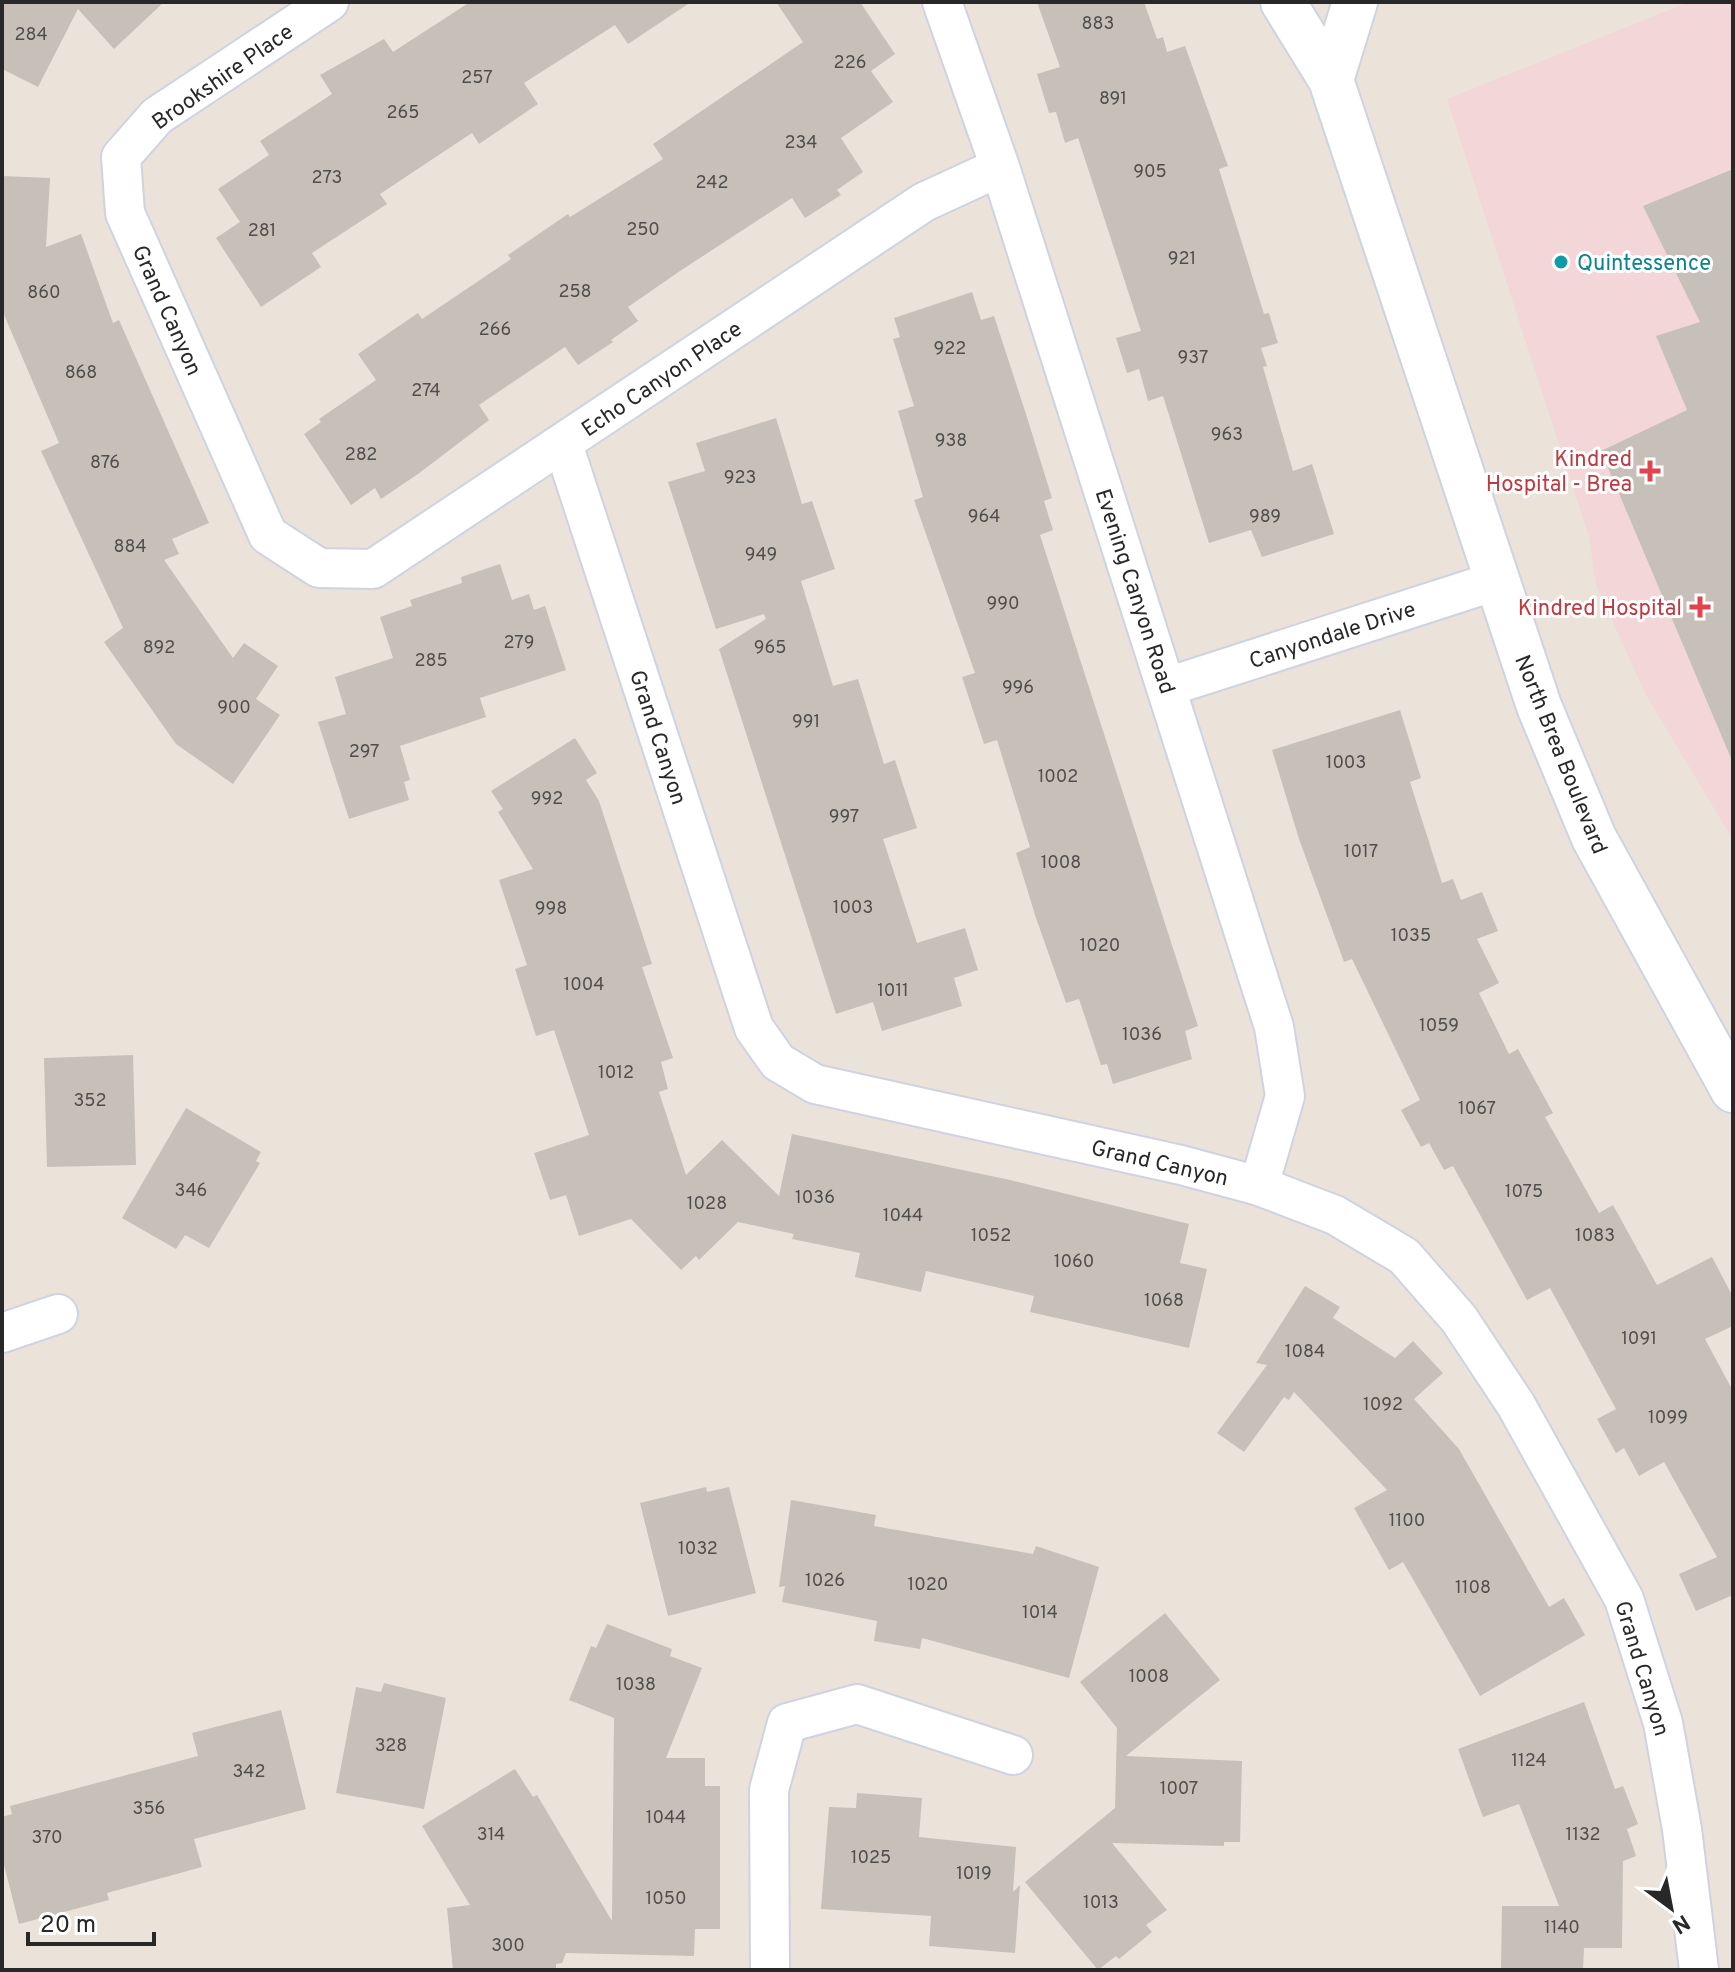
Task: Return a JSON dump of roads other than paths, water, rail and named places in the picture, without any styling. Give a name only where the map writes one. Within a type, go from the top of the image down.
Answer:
[{"type":"main road","name":"North Brea Boulevard","points":[[1283,2],[1331,80],[1539,706],[1594,838],[1733,1090]]},
{"type":"main road","points":[[1331,80],[1355,2]]},
{"type":"street","name":"Brookshire Place","points":[[121,157],[157,116],[329,2]]},
{"type":"street","name":"Evening Canyon Road","points":[[942,2],[1000,167],[1274,1027],[1285,1096],[1259,1186]]},
{"type":"street","name":"Grand Canyon","points":[[121,157],[125,213],[268,535],[319,568]]},
{"type":"street","name":"Echo Canyon Place","points":[[319,568],[373,569],[924,202],[1000,167]]},
{"type":"street","name":"Grand Canyon","points":[[563,444],[754,1028],[778,1062],[815,1084],[1181,1165],[1259,1186],[1335,1215],[1404,1256],[1459,1319],[1516,1405],[1624,1599],[1663,1723],[1682,1829],[1699,1970]]},
{"type":"street","name":"Canyondale Drive","points":[[1167,687],[1496,581]]},
{"type":"street","points":[[2,1333],[58,1314]]},
{"type":"street","points":[[770,1970],[769,1790],[787,1723],[857,1704],[1013,1755]]},
{"type":"place","name":"Quintessence","points":[[1561,262]]},
{"type":"place","name":"Kindred Hospital - Brea","points":[[1650,471]]},
{"type":"place","name":"Kindred Hospital","points":[[1700,607]]}]
